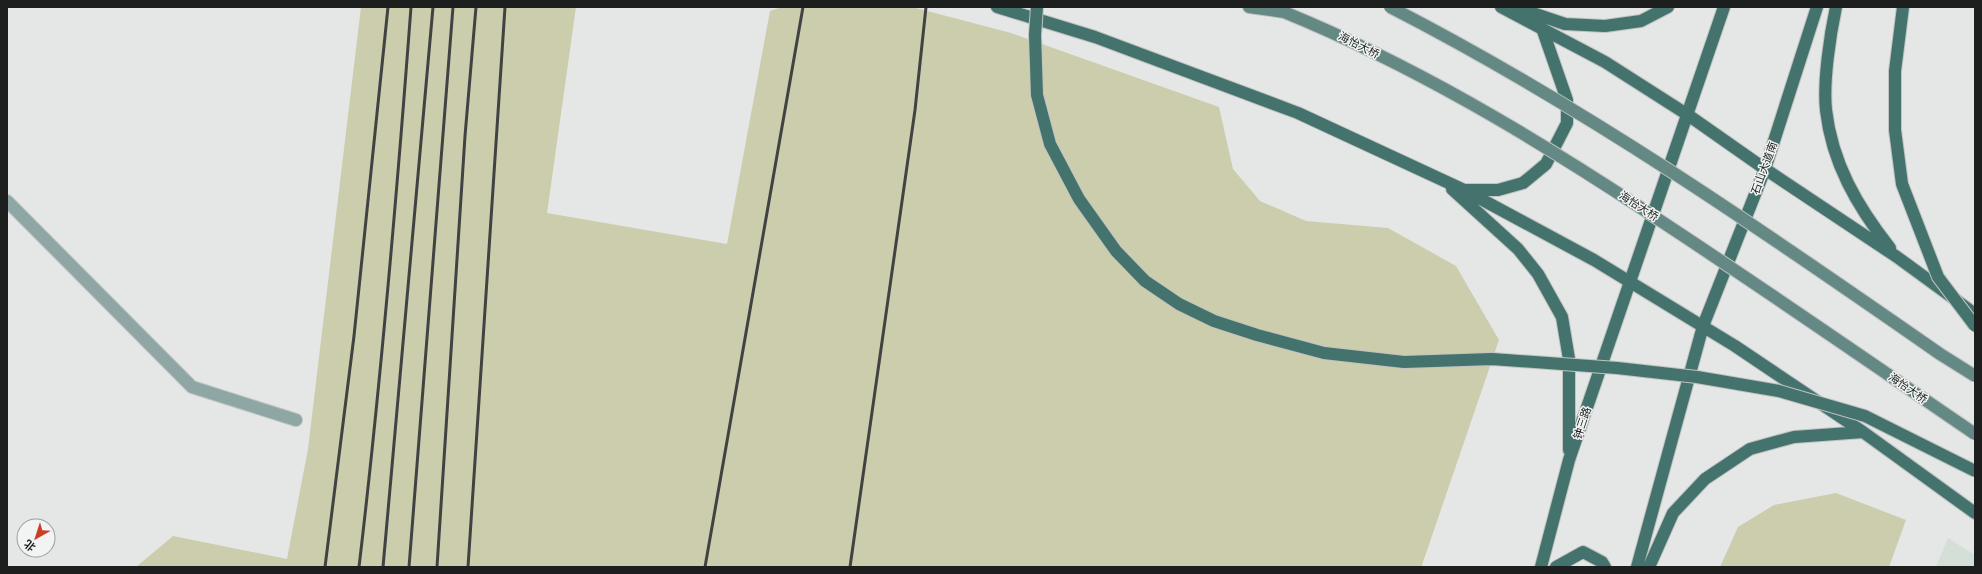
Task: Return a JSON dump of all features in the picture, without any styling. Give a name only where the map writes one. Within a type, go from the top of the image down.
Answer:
[{"type":"main road","points":[[997,7],[1095,38],[1298,113],[1464,190],[1594,260],[1742,350],[1863,432],[1975,513]]},
{"type":"main road","points":[[1037,7],[1035,35],[1037,95],[1050,144],[1079,198],[1116,251],[1144,281],[1179,304],[1214,321],[1257,336],[1324,353],[1404,362],[1492,359],[1617,368],[1697,377],[1779,391],[1865,416],[1975,471]]},
{"type":"main road","points":[[1501,7],[1605,62],[1688,115],[1765,169],[1897,257],[1975,314]]},
{"type":"main road","points":[[1515,7],[1565,24],[1605,26],[1641,21],[1668,7]]},
{"type":"main road","points":[[1630,282],[1724,7]]},
{"type":"main road","name":"石山大道南","points":[[1703,326],[1765,169],[1817,7]]},
{"type":"main road","points":[[1836,7],[1831,30],[1826,100],[1831,137],[1853,195],[1872,226],[1897,257]]},
{"type":"main road","points":[[1903,7],[1895,78],[1895,130],[1902,184],[1938,277],[1975,326]]},
{"type":"main road","points":[[1464,190],[1498,190],[1523,183],[1546,164],[1567,123],[1567,100],[1542,28]]},
{"type":"main road","points":[[1443,181],[1518,248],[1538,274],[1562,317],[1570,359],[1569,460]]},
{"type":"main road","name":"钟三路","points":[[1541,567],[1569,460],[1630,282]]},
{"type":"main road","points":[[1637,567],[1703,326]]},
{"type":"main road","points":[[1649,567],[1673,513],[1705,479],[1750,449],[1794,437],[1863,432]]},
{"type":"main road","points":[[1556,567],[1583,552],[1602,562],[1605,567]]},
{"type":"street","name":"海怡大桥","points":[[1249,7],[1284,12],[1331,31],[1418,75],[1576,165],[1728,264],[1975,434]]},
{"type":"street","points":[[1390,7],[1493,63],[1603,128],[1695,186],[1940,354],[1975,376]]},
{"type":"street","points":[[7,201],[192,387],[296,420]]},
{"type":"shaded area","points":[[1948,538],[1975,555],[1975,567],[1936,567]]},
{"type":"green space","points":[[361,7],[576,7],[547,213],[727,244],[770,11],[782,7],[912,7],[1011,33],[1219,107],[1233,169],[1260,201],[1306,221],[1388,228],[1456,266],[1499,340],[1422,565],[1423,567],[136,567],[173,536],[287,559],[308,449]]},
{"type":"green space","points":[[1836,493],[1906,520],[1889,567],[1720,567],[1738,527],[1774,505]]},
{"type":"railway","points":[[325,567],[354,336],[388,7]]},
{"type":"railway","points":[[359,567],[388,287],[411,7]]},
{"type":"railway","points":[[383,567],[433,7]]},
{"type":"railway","points":[[409,567],[453,7]]},
{"type":"railway","points":[[437,567],[465,136],[476,7]]},
{"type":"railway","points":[[468,567],[505,7]]},
{"type":"railway","points":[[705,567],[803,7]]},
{"type":"railway","points":[[850,567],[915,110],[926,7]]}]
